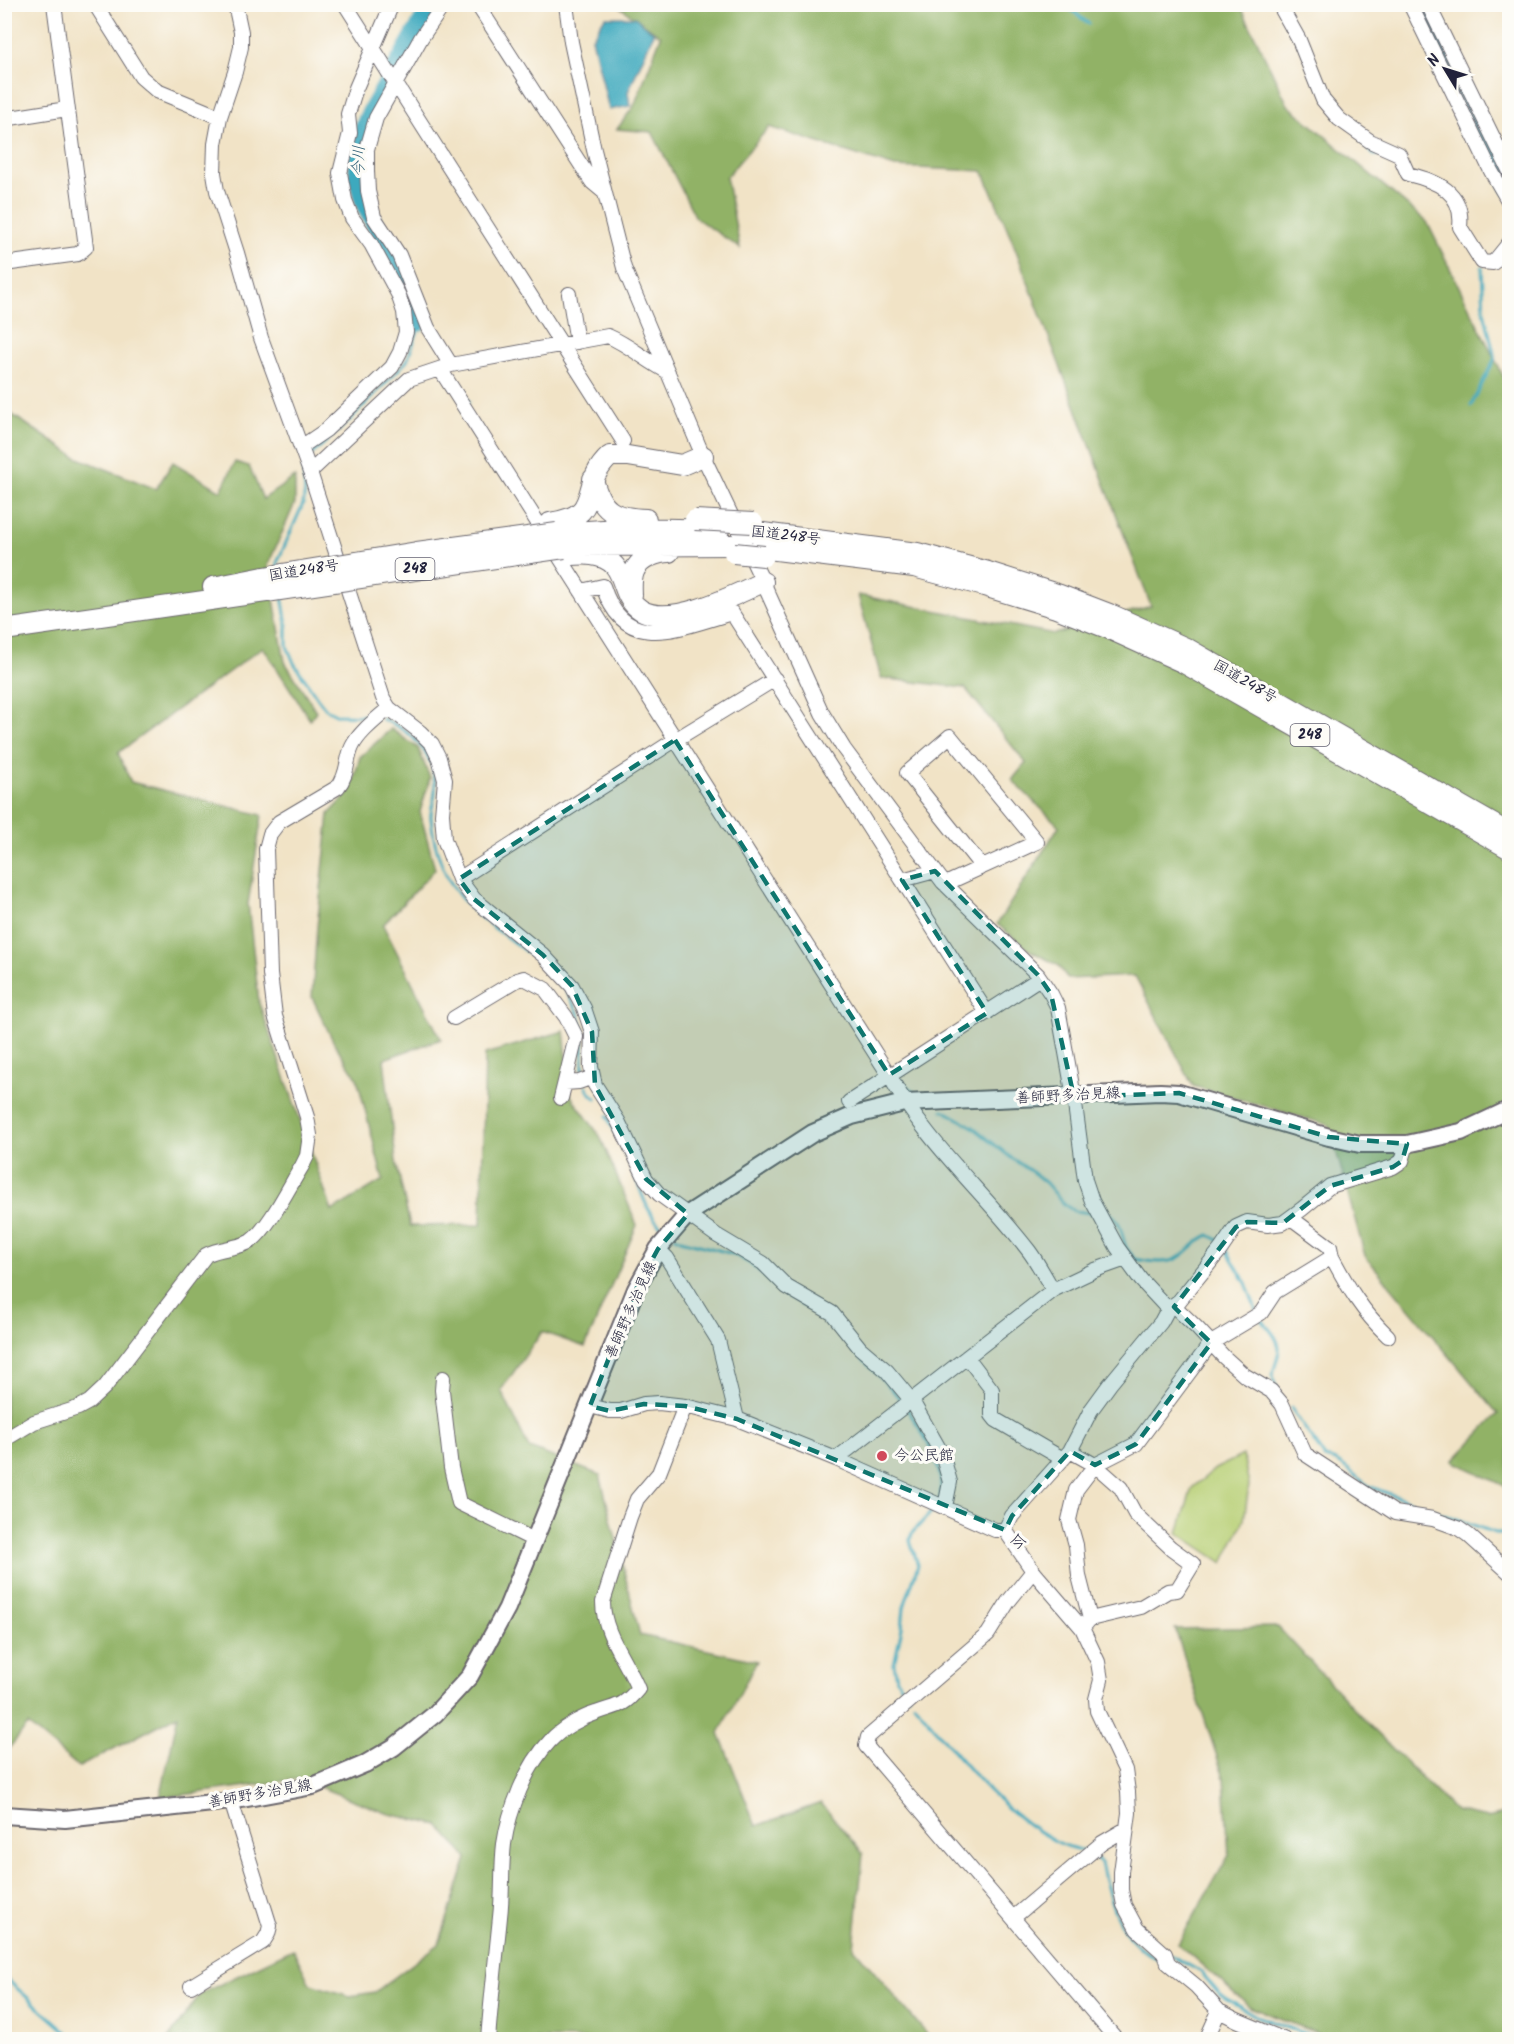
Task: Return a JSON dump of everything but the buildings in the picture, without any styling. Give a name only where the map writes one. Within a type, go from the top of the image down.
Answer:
[{"type":"highway","points":[[703,456],[682,465],[628,456],[610,456],[593,479],[584,510],[576,517],[560,540],[610,562],[619,570],[626,592],[633,603],[640,610],[660,616],[682,613],[726,600],[763,582]]},
{"type":"highway","points":[[593,479],[601,503],[609,512],[633,518],[695,520],[760,538]]},
{"type":"highway","name":"国道248号","points":[[265,584],[538,551],[560,540],[634,528],[719,530],[902,565],[984,586],[1056,608],[1184,663],[1509,849]]},
{"type":"highway","name":"国道248号","points":[[4,629],[265,584],[489,533],[560,540],[583,546],[733,549],[760,538],[918,554],[1040,588],[1112,615],[1188,649],[1509,834]]},
{"type":"highway","points":[[633,603],[631,579],[634,568],[642,560],[662,552],[733,549]]},
{"type":"main road","name":"善師野多治見線","points":[[4,1815],[65,1819],[231,1801],[313,1786],[365,1764],[394,1747],[435,1714],[470,1676],[507,1608],[636,1289],[666,1239],[688,1214],[822,1128],[852,1116],[904,1103],[1160,1092],[1179,1093],[1360,1144],[1407,1144],[1461,1132],[1509,1109]]},
{"type":"street","points":[[4,264],[78,254],[86,247],[54,4]]},
{"type":"street","points":[[95,4],[141,77],[157,91],[220,117]]},
{"type":"street","points":[[4,1440],[34,1422],[78,1408],[89,1402],[105,1387],[206,1255],[216,1249],[250,1242],[263,1229],[302,1167],[307,1156],[310,1135],[307,1117],[275,1016],[270,974],[267,902],[268,841],[273,827],[279,822],[338,787],[344,780],[352,748],[359,736],[382,715],[383,698],[310,472],[261,338],[217,191],[214,173],[215,144],[220,117],[241,47],[241,32],[235,4]]},
{"type":"street","points":[[345,4],[623,441]]},
{"type":"street","points":[[303,452],[392,367],[400,352],[406,332],[404,312],[398,294],[371,244],[352,218],[345,200],[340,173],[350,134],[348,114],[356,88],[392,4]]},
{"type":"street","points":[[444,4],[394,83],[376,118],[367,149],[368,191],[374,217],[399,255],[445,367],[895,1071],[904,1103],[932,1141],[1031,1253],[1053,1290]]},
{"type":"street","points":[[477,4],[592,182],[604,192]]},
{"type":"street","points":[[566,4],[571,42],[604,192],[624,267],[703,456],[822,713],[844,748],[934,871],[1040,978],[1058,1008],[1074,1097],[1085,1180],[1092,1201],[1126,1259],[1142,1280],[1197,1328],[1210,1344],[1244,1375],[1271,1391],[1282,1404],[1305,1454],[1395,1514],[1433,1519],[1458,1528],[1509,1573]]},
{"type":"street","points":[[1279,4],[1299,40],[1323,100],[1339,119],[1370,141],[1399,154],[1408,174],[1437,183],[1453,195],[1461,215],[1460,227],[1482,262],[1493,263],[1509,242]]},
{"type":"street","points":[[1410,4],[1509,204]]},
{"type":"street","points":[[1428,4],[1509,172]]},
{"type":"street","points":[[4,119],[67,109]]},
{"type":"street","points":[[569,294],[577,342]]},
{"type":"street","points":[[310,472],[403,382],[445,367],[608,336],[668,372]]},
{"type":"street","points":[[588,589],[603,586],[609,603],[623,620],[637,628],[658,632],[732,613],[987,1013]]},
{"type":"street","points":[[459,879],[681,736],[775,679]]},
{"type":"street","points":[[382,715],[426,738],[439,758],[445,780],[442,814],[444,839],[459,879],[474,899],[558,969],[572,986],[584,1008],[592,1036],[591,1067],[582,1080],[561,1098]]},
{"type":"street","points":[[945,884],[1037,842],[950,736],[907,773],[982,867]]},
{"type":"street","points":[[902,880],[934,871]]},
{"type":"street","points":[[454,1018],[524,978],[546,989],[566,1017],[576,1037],[582,1080]]},
{"type":"street","points":[[849,1102],[1040,978]]},
{"type":"street","points":[[576,1037],[592,1036]]},
{"type":"street","points":[[582,1080],[595,1085],[618,1121],[646,1179],[659,1194],[716,1235],[763,1263],[787,1287],[832,1313],[860,1348],[887,1371],[907,1405],[942,1454],[950,1482],[945,1507]]},
{"type":"street","points":[[1005,1530],[1012,1516],[1066,1455],[1091,1410],[1161,1323],[1171,1307],[1179,1301],[1221,1249],[1236,1227],[1247,1222],[1268,1225],[1283,1223],[1330,1185],[1393,1167],[1402,1161],[1407,1144]]},
{"type":"street","points":[[1291,1218],[1330,1246],[1332,1257],[1349,1290],[1367,1316],[1388,1336]]},
{"type":"street","points":[[666,1239],[667,1258],[718,1340],[737,1419]]},
{"type":"street","points":[[1285,2040],[1219,2011],[1137,1929],[1124,1905],[1120,1872],[1128,1803],[1125,1770],[1097,1711],[1096,1699],[1101,1680],[1086,1624],[1078,1576],[1076,1545],[1069,1520],[1076,1490],[1095,1465],[1136,1444],[1210,1344],[1261,1313],[1275,1292],[1332,1257]]},
{"type":"street","points":[[836,1460],[1053,1290],[1095,1270],[1126,1259]]},
{"type":"street","points":[[967,1357],[992,1390],[992,1415],[996,1420],[1066,1455],[1095,1465],[1121,1488],[1135,1514],[1171,1548],[1193,1564],[1178,1590],[1168,1591],[1141,1607],[1086,1624]]},
{"type":"street","points":[[443,1378],[442,1390],[451,1468],[459,1503],[534,1540]]},
{"type":"street","points":[[590,1406],[610,1411],[651,1403],[685,1406],[737,1419],[995,1530],[1005,1530]]},
{"type":"street","points":[[488,2040],[501,1912],[504,1845],[508,1822],[530,1767],[552,1739],[572,1724],[624,1703],[638,1689],[614,1642],[603,1612],[603,1602],[637,1499],[659,1473],[685,1406]]},
{"type":"street","points":[[1005,1530],[1032,1571],[1086,1624]]},
{"type":"street","points":[[1032,1571],[1008,1602],[988,1634],[868,1737],[866,1746],[1117,2040]]},
{"type":"street","points":[[191,1986],[263,1942],[270,1926],[231,1801]]},
{"type":"street","points":[[1013,1918],[1102,1843],[1126,1829]]},
{"type":"street","points":[[1206,2040],[1219,2011]]},
{"type":"highlighted area","points":[[675,740],[889,1075],[987,1013],[902,880],[935,871],[1038,975],[1051,994],[1074,1097],[1179,1093],[1329,1137],[1407,1144],[1402,1161],[1393,1167],[1330,1186],[1283,1223],[1247,1222],[1236,1227],[1174,1307],[1211,1343],[1136,1444],[1095,1465],[1070,1451],[1012,1516],[1005,1530],[737,1419],[685,1406],[644,1404],[610,1411],[590,1406],[636,1289],[658,1249],[688,1214],[646,1179],[595,1085],[592,1032],[572,986],[543,955],[474,899],[459,879]]},
{"type":"green space","points":[[617,5],[1240,5],[1288,105],[1427,222],[1509,388],[1509,1488],[1453,1461],[1498,1414],[1365,1256],[1329,1125],[1193,1086],[1135,976],[1068,979],[1058,965],[1029,950],[997,924],[1059,826],[1012,780],[1026,763],[965,688],[881,678],[858,595],[1054,634],[1151,606],[1012,240],[983,171],[895,167],[769,127],[726,177],[740,248],[696,218],[652,132],[617,129],[634,106],[661,36]]},
{"type":"green space","points":[[11,414],[76,457],[156,489],[173,462],[221,491],[235,462],[249,466],[263,499],[295,477],[295,503],[268,565],[285,662],[316,711],[310,720],[263,647],[118,753],[131,782],[262,815],[248,904],[259,1003],[332,1211],[383,1180],[357,1078],[334,1043],[312,997],[329,814],[350,792],[360,757],[391,729],[418,748],[430,778],[420,812],[435,869],[383,925],[441,1039],[384,1059],[396,1161],[410,1226],[481,1225],[485,1054],[564,1031],[571,1096],[600,1136],[637,1225],[585,1347],[542,1332],[501,1390],[529,1448],[600,1475],[640,1635],[757,1661],[719,1733],[756,1826],[821,1803],[863,1854],[854,1948],[931,2039],[168,2039],[200,1994],[293,1949],[310,1984],[350,1996],[375,1992],[439,1944],[467,1858],[438,1825],[389,1814],[299,1779],[160,1798],[178,1715],[79,1767],[28,1725],[5,1753],[4,417]]},
{"type":"green space","points":[[1243,1455],[1249,1485],[1244,1520],[1223,1563],[1178,1533],[1192,1488],[1215,1469]]},
{"type":"green space","points":[[1278,1627],[1373,1729],[1455,1811],[1487,1818],[1509,1813],[1509,2039],[1332,2039],[1250,2007],[1178,1944],[1229,1855],[1224,1778],[1175,1629]]},
{"type":"water","points":[[605,17],[635,17],[654,33],[628,92],[630,106],[609,110],[592,38]]},
{"type":"waterway","name":"今川","points":[[418,323],[411,296],[364,204],[357,179],[358,141],[368,116],[432,4]]},
{"type":"waterway","points":[[1064,4],[1089,24]]},
{"type":"waterway","points":[[1421,4],[1510,187]]},
{"type":"waterway","points":[[1363,143],[1374,155],[1387,154]]},
{"type":"waterway","points":[[1471,406],[1495,358],[1484,311],[1482,267]]},
{"type":"waterway","points":[[310,456],[347,423],[407,361],[417,333],[418,323]]},
{"type":"waterway","points":[[448,369],[469,402]]},
{"type":"waterway","points":[[278,568],[277,563],[303,504],[305,491],[303,470]]},
{"type":"waterway","points":[[282,596],[287,625],[287,646],[294,663],[318,699],[326,709],[338,715],[373,716]]},
{"type":"waterway","points":[[382,719],[404,730],[428,756],[435,778],[431,815],[434,836],[438,855],[449,881],[473,911],[548,970]]},
{"type":"waterway","points":[[563,985],[577,1010],[583,1028],[583,1076]]},
{"type":"waterway","points":[[898,1078],[914,1093]]},
{"type":"waterway","points":[[586,1085],[589,1092],[596,1098]]},
{"type":"waterway","points":[[943,1110],[973,1127],[1035,1174],[1065,1205],[1074,1211],[1091,1213]]},
{"type":"waterway","points":[[607,1116],[630,1163],[649,1210],[667,1231]]},
{"type":"waterway","points":[[1103,1212],[1117,1220],[1126,1247],[1135,1259],[1157,1262],[1173,1260],[1209,1235],[1220,1241]]},
{"type":"waterway","points":[[675,1237],[733,1254],[753,1265],[783,1294],[830,1321]]},
{"type":"waterway","points":[[1226,1249],[1246,1283],[1256,1310]]},
{"type":"waterway","points":[[1261,1318],[1274,1335],[1279,1347],[1273,1378],[1277,1388]]},
{"type":"waterway","points":[[842,1336],[902,1402]]},
{"type":"waterway","points":[[1291,1408],[1325,1458],[1344,1466],[1371,1487],[1495,1533],[1510,1533]]},
{"type":"waterway","points":[[907,1409],[927,1441],[937,1463],[940,1475],[940,1499]]},
{"type":"waterway","points":[[908,1696],[897,1679],[894,1664],[904,1607],[918,1565],[910,1540],[912,1533],[935,1508]]},
{"type":"waterway","points":[[914,1703],[978,1779],[1014,1813],[1055,1841],[1085,1852]]},
{"type":"waterway","points":[[1093,1857],[1101,1863],[1115,1913],[1127,1935],[1146,1952],[1163,1959]]},
{"type":"waterway","points":[[1169,1957],[1172,1956],[1201,1972],[1220,1995],[1256,2016],[1322,2040]]},
{"type":"waterway","points":[[4,1977],[76,2040]]},
{"type":"place","name":"今公民館","points":[[882,1456]]},
{"type":"district","name":"今","points":[[1018,1543]]}]
